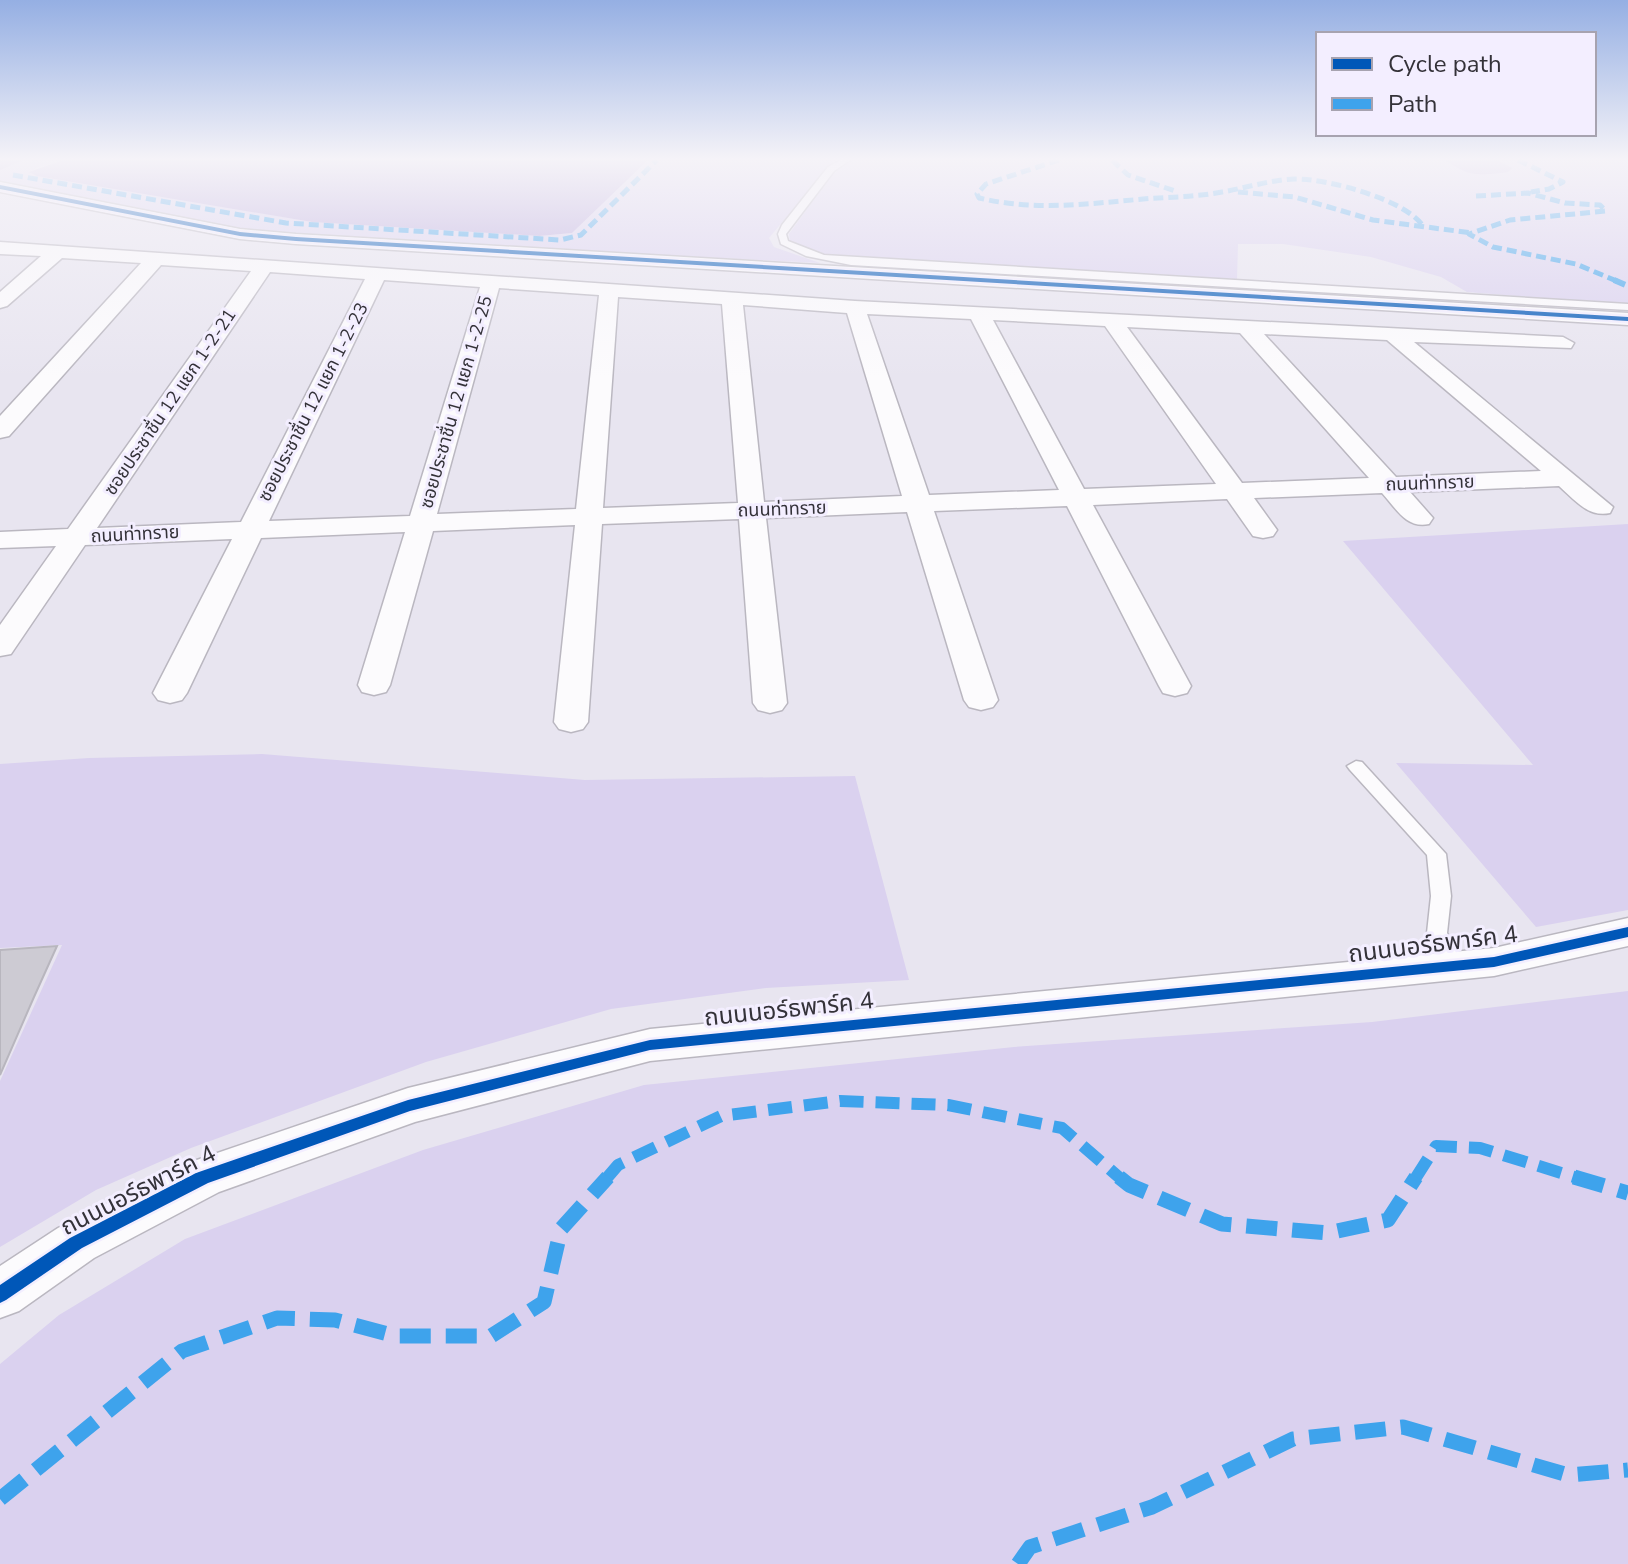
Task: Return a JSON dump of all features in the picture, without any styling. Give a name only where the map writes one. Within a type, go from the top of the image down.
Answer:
[{"type":"street","points":[[246,233],[273,238],[1628,319]]},
{"type":"street","points":[[0,248],[855,307],[1563,343]]},
{"type":"street","points":[[0,302],[55,254]]},
{"type":"street","points":[[0,431],[154,261]]},
{"type":"street","name":"ซอยประชาชื่น 12 แยก 1-2-21","points":[[0,647],[263,268]]},
{"type":"street","name":"ซอยประชาชื่น 12 แยก 1-2-23","points":[[170,693],[377,275]]},
{"type":"street","name":"ซอยประชาชื่น 12 แยก 1-2-25","points":[[374,685],[491,283]]},
{"type":"street","points":[[571,722],[609,291]]},
{"type":"street","points":[[732,299],[770,703]]},
{"type":"street","points":[[855,307],[981,700]]},
{"type":"street","points":[[979,314],[1079,498],[1175,686]]},
{"type":"street","points":[[1111,320],[1263,530]]},
{"type":"street","points":[[1247,328],[1419,518]]},
{"type":"street","points":[[1393,335],[1600,507]]},
{"type":"street","name":"ถนนท่าทราย","points":[[0,540],[1565,478]]},
{"type":"street","name":"ถนนนอร์ธพาร์ค 4","points":[[0,1295],[76,1243],[202,1178],[408,1106],[650,1045],[1494,962],[1628,932]]},
{"type":"lane","points":[[782,233],[784,242],[797,251],[829,260],[1628,307]]},
{"type":"lane","points":[[1356,766],[1436,854],[1441,896],[1437,933],[1456,966]]},
{"type":"shaded area","points":[[266,233],[490,233],[539,236],[572,233],[773,233],[769,238],[774,247],[820,263]]},
{"type":"shaded area","points":[[490,233],[572,233],[539,236]]},
{"type":"shaded area","points":[[1628,233],[1628,305],[1467,292],[1441,277],[1371,257],[1283,244],[1238,244],[1237,279],[824,255],[790,242],[789,234]]},
{"type":"shaded area","points":[[1628,524],[1628,910],[1536,927],[1396,763],[1533,765],[1343,541]]},
{"type":"shaded area","points":[[262,754],[585,780],[855,776],[909,980],[766,988],[611,1009],[426,1062],[191,1148],[96,1190],[0,1247],[0,1081],[62,945],[0,948],[0,764],[89,758]]},
{"type":"shaded area","points":[[1628,991],[1628,1564],[0,1564],[0,1364],[59,1315],[185,1239],[423,1150],[644,1085],[1014,1047],[1372,1022]]},
{"type":"building","points":[[57,946],[34,997],[0,1075],[0,950]]},
{"type":"marked path","points":[[447,233],[560,240],[583,233]]},
{"type":"marked path","points":[[1472,233],[1469,234],[1493,247],[1576,264],[1628,286]]},
{"type":"marked path","points":[[0,1499],[182,1351],[277,1318],[335,1320],[396,1336],[491,1336],[544,1302],[561,1229],[618,1165],[721,1116],[840,1101],[948,1105],[1062,1128],[1129,1185],[1222,1224],[1328,1233],[1388,1220],[1436,1146],[1480,1148],[1628,1193]]},
{"type":"marked path","points":[[1018,1564],[1030,1547],[1152,1507],[1293,1439],[1403,1427],[1568,1475],[1628,1470]]},
{"type":"cycle path","points":[[235,233],[1628,319]]},
{"type":"cycle path","points":[[0,1295],[76,1243],[202,1178],[408,1106],[650,1045],[1494,962],[1628,932]]}]
